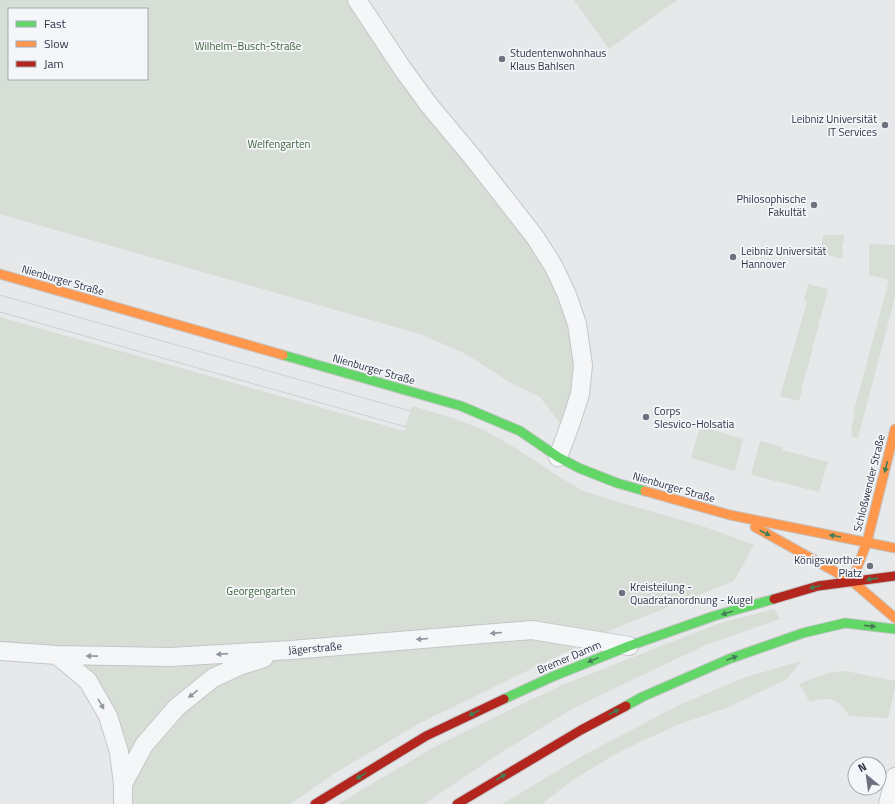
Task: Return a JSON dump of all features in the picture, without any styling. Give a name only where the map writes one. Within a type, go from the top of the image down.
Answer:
[{"type":"main road","name":"Nienburger Straße","points":[[0,274],[461,406],[520,431],[558,457],[579,468],[617,483],[730,515],[867,542]]},
{"type":"main road","name":"Schloßwender Straße","points":[[867,542],[895,429]]},
{"type":"main road","name":"Nienburger Straße","points":[[730,515],[784,542],[852,581]]},
{"type":"main road","points":[[852,581],[867,542],[895,548]]},
{"type":"main road","points":[[852,581],[894,574]]},
{"type":"main road","points":[[875,596],[894,574]]},
{"type":"main road","points":[[852,581],[875,596],[895,618]]},
{"type":"main road","name":"Bremer Damm","points":[[315,804],[426,736],[490,704],[539,682],[629,646],[714,616],[818,586],[852,581]]},
{"type":"main road","points":[[845,623],[856,614]]},
{"type":"main road","points":[[464,802],[581,730],[642,697],[729,659],[803,633],[845,623],[895,630]]},
{"type":"street","points":[[357,0],[398,62],[429,105],[474,159],[535,237],[554,267],[567,296],[577,324],[583,366],[580,394],[572,422],[558,457]]},
{"type":"street","name":"Jägerstraße","points":[[0,650],[57,655],[170,657],[291,650],[532,630],[629,646]]},
{"type":"street","points":[[123,784],[144,745],[177,707],[213,678],[239,666],[291,650]]},
{"type":"street","points":[[57,655],[88,681],[108,716],[119,752],[123,784],[123,804]]},
{"type":"street","points":[[888,804],[895,777]]},
{"type":"green space","name":"Welfengarten","points":[[0,0],[357,0],[554,267],[583,365],[567,433],[540,397],[511,383],[464,353],[420,334],[0,214]]},
{"type":"green space","points":[[574,0],[677,0],[609,49]]},
{"type":"green space","points":[[823,235],[844,235],[844,242],[842,243],[843,259],[821,253]]},
{"type":"green space","points":[[869,244],[895,245],[895,297],[858,438],[851,436],[855,415],[853,414],[889,280],[869,275]]},
{"type":"green space","points":[[808,284],[828,289],[824,307],[822,307],[823,309],[819,320],[820,322],[817,333],[815,333],[816,335],[813,346],[812,345],[813,348],[809,358],[810,360],[801,386],[803,386],[799,401],[780,396],[807,302],[804,300]]},
{"type":"green space","name":"Georgengarten","points":[[0,317],[404,431],[412,406],[453,418],[484,430],[583,491],[705,527],[754,545],[734,581],[618,627],[420,723],[335,773],[290,804],[123,804],[108,716],[57,655],[0,651]]},
{"type":"green space","points":[[700,426],[743,439],[735,471],[691,458]]},
{"type":"green space","points":[[760,441],[783,447],[782,450],[828,462],[819,492],[751,475]]},
{"type":"green space","points":[[774,609],[780,619],[706,645],[572,709],[491,759],[424,804],[338,804],[434,747],[560,686],[717,624]]},
{"type":"green space","points":[[801,661],[787,679],[729,707],[677,725],[623,750],[574,779],[542,804],[502,804],[584,755],[679,705],[743,678]]},
{"type":"green space","points":[[846,671],[895,681],[895,688],[888,718],[849,716],[841,705],[828,699],[810,702],[799,684],[827,673]]},
{"type":"tram line","points":[[0,295],[410,411]]},
{"type":"tram line","points":[[0,312],[406,427]]},
{"type":"traffic: fast","points":[[283,355],[461,406],[520,431],[558,457],[579,468],[617,483],[645,491]]},
{"type":"traffic: fast","points":[[504,699],[554,676],[629,646],[714,616],[774,599]]},
{"type":"traffic: fast","points":[[626,706],[642,697],[729,659],[803,633],[845,623],[895,629]]},
{"type":"traffic: slow","points":[[0,274],[283,355]]},
{"type":"traffic: slow","points":[[852,581],[867,542],[895,429]]},
{"type":"traffic: slow","points":[[645,491],[730,515],[895,548]]},
{"type":"traffic: slow","points":[[755,527],[852,581],[895,618]]},
{"type":"traffic: jam","points":[[774,599],[818,586],[895,576]]},
{"type":"traffic: jam","points":[[315,804],[426,736],[504,699]]},
{"type":"traffic: jam","points":[[457,804],[581,730],[626,706]]},
{"type":"place","name":"Studentenwohnhaus Klaus Bahlsen","points":[[502,59]]},
{"type":"place","name":"Leibniz Universität IT Services","points":[[885,125]]},
{"type":"place","name":"Philosophische Fakultät","points":[[814,205]]},
{"type":"place","name":"Leibniz Universität Hannover","points":[[733,257]]},
{"type":"place","name":"Corps Slesvico-Holsatia","points":[[646,417]]},
{"type":"place","name":"Königsworther Platz","points":[[870,566]]},
{"type":"place","name":"Kreisteilung - Quadratanordnung - Kugel","points":[[622,593]]},
{"type":"park label","name":"Wilhelm-Busch-Straße","points":[[248,46]]}]
